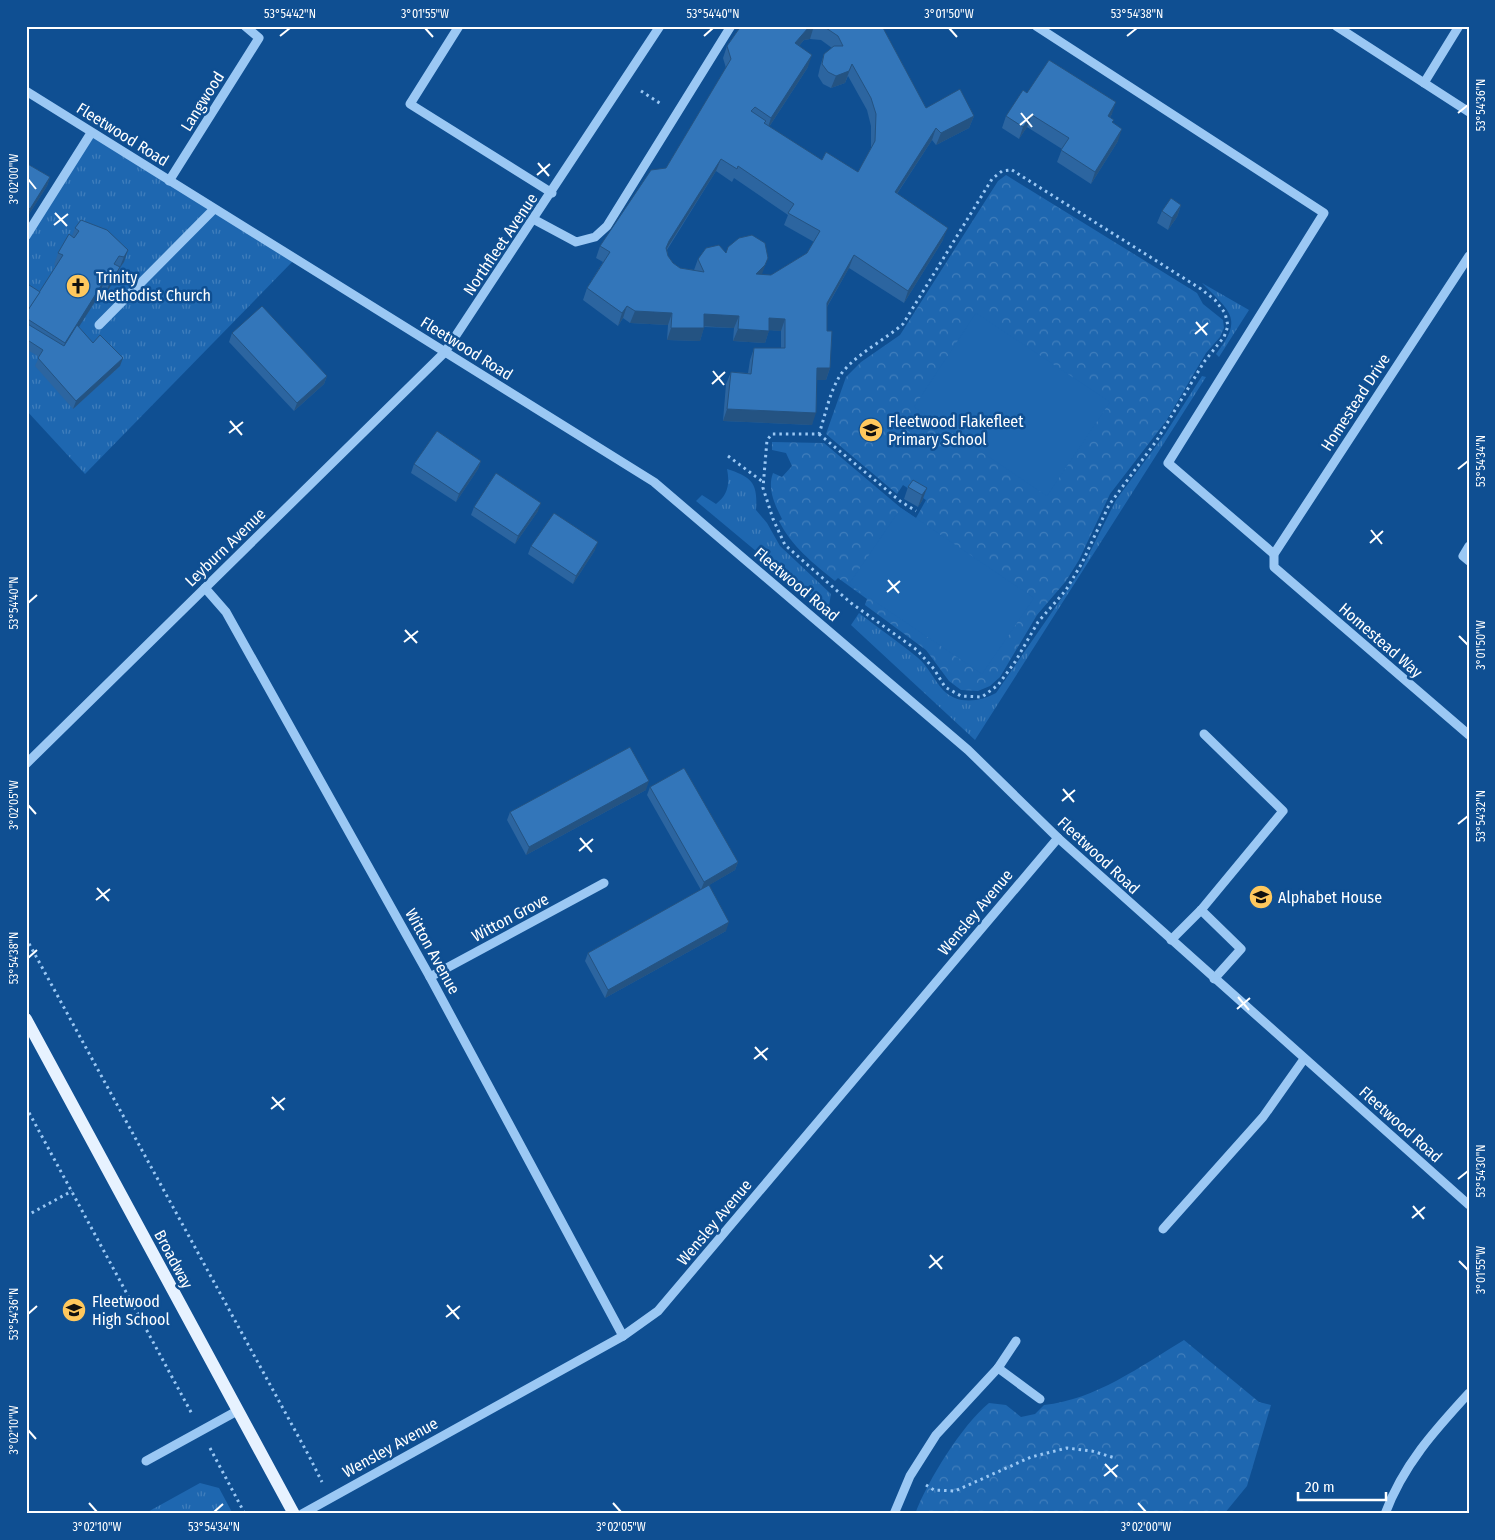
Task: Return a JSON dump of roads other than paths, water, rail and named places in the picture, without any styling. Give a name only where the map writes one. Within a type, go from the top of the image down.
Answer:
[{"type":"main road","name":"Broadway","points":[[26,1019],[294,1514]]},
{"type":"street","name":"Langwood","points":[[169,180],[259,38],[244,26]]},
{"type":"street","points":[[458,26],[410,104],[552,193]]},
{"type":"street","name":"Northfleet Avenue","points":[[445,352],[535,220],[660,26]]},
{"type":"street","points":[[535,220],[576,242],[595,237],[607,226],[731,26]]},
{"type":"street","points":[[1036,26],[1324,213],[1168,463],[1274,554]]},
{"type":"street","points":[[1336,26],[1469,112]]},
{"type":"street","points":[[1424,83],[1458,26]]},
{"type":"street","name":"Fleetwood Road","points":[[26,91],[654,482],[968,750],[1058,838],[1469,1205]]},
{"type":"street","points":[[26,236],[91,133]]},
{"type":"street","points":[[100,325],[214,209]]},
{"type":"street","name":"Homestead Drive","points":[[1274,554],[1469,256]]},
{"type":"street","name":"Leyburn Avenue","points":[[26,764],[445,352]]},
{"type":"street","points":[[1469,546],[1463,556],[1469,561]]},
{"type":"street","name":"Homestead Way","points":[[1274,554],[1274,567],[1469,735]]},
{"type":"street","name":"Witton Avenue","points":[[205,588],[226,612],[430,977],[623,1336]]},
{"type":"street","points":[[1171,940],[1201,910],[1283,811],[1204,734]]},
{"type":"street","name":"Wensley Avenue","points":[[302,1514],[623,1336],[658,1311],[1058,838]]},
{"type":"street","name":"Witton Grove","points":[[430,977],[604,883]]},
{"type":"street","points":[[1201,910],[1241,949],[1214,979]]},
{"type":"street","points":[[1163,1229],[1263,1117],[1304,1059]]},
{"type":"street","points":[[894,1514],[910,1476],[936,1435],[998,1368],[1016,1341]]},
{"type":"street","points":[[998,1368],[1040,1400]]},
{"type":"street","points":[[1385,1514],[1400,1478],[1423,1445],[1469,1393]]},
{"type":"street","points":[[146,1461],[237,1411]]},
{"type":"place","name":"Trinity Methodist Church","points":[[78,286]]},
{"type":"place","name":"Fleetwood Flakefleet Primary School","points":[[871,430]]},
{"type":"place","name":"Alphabet House","points":[[1261,897]]},
{"type":"place","name":"Fleetwood High School","points":[[74,1310]]}]
